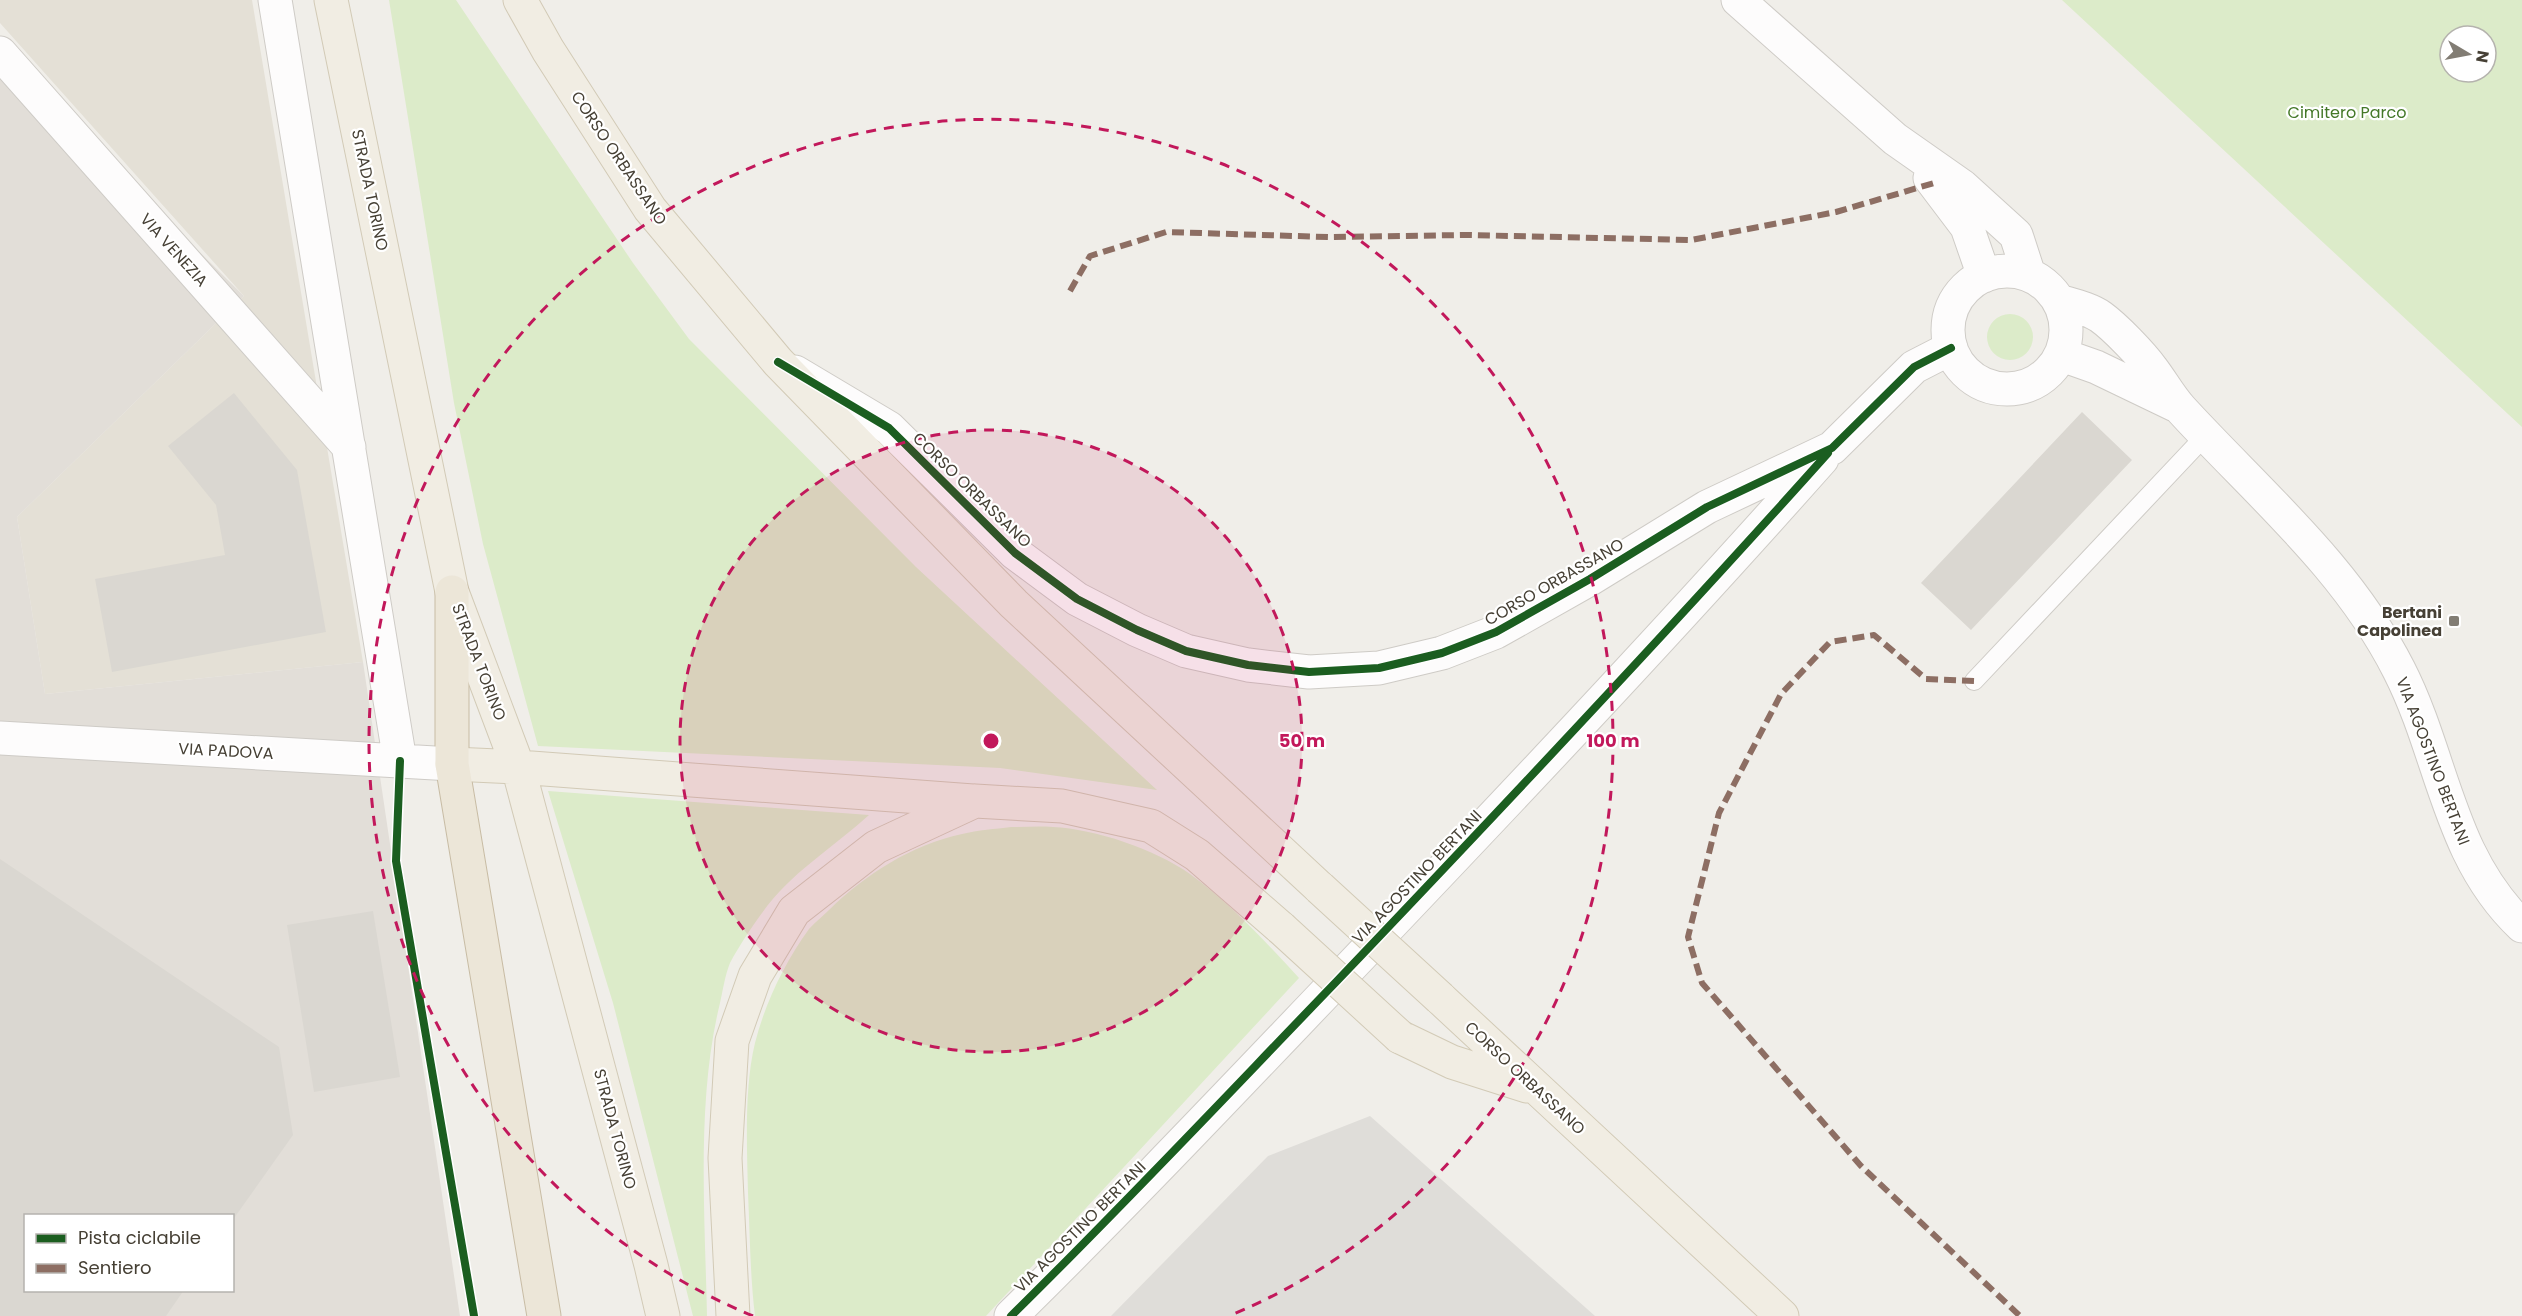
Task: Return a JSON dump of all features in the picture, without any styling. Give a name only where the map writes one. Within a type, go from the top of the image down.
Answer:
[{"type":"highway","points":[[452,592],[452,764],[544,1316]]},
{"type":"main road","name":"STRADA TORINO","points":[[331,0],[452,592],[518,767],[663,1316]]},
{"type":"main road","name":"CORSO ORBASSANO","points":[[520,0],[548,50],[650,209],[778,362],[1014,604],[1782,1316]]},
{"type":"main road","points":[[452,764],[1062,806],[1151,826],[1197,855],[1400,1037],[1452,1062],[1535,1088]]},
{"type":"main road","points":[[733,1316],[725,1158],[732,1041],[755,976],[794,911],[876,847],[975,801]]},
{"type":"street","points":[[276,0],[400,761]]},
{"type":"street","points":[[1738,0],[1895,139],[1962,186],[2016,235],[2029,275]]},
{"type":"street","name":"VIA VENEZIA","points":[[0,53],[348,447]]},
{"type":"street","points":[[1895,139],[1934,183],[1967,227],[1984,276]]},
{"type":"street","points":[[2000,271],[2029,275],[2043,283],[2059,301],[2067,328],[2062,355],[2043,378],[2022,388],[1998,389],[1976,381],[1959,365],[1951,348],[1948,330],[1951,312],[1960,294],[1984,276],[2000,271]]},
{"type":"street","name":"VIA AGOSTINO BERTANI","points":[[2059,301],[2100,316],[2150,366],[2179,407],[2317,550],[2368,615],[2404,681],[2466,849],[2484,881],[2522,926]]},
{"type":"street","name":"CORSO ORBASSANO","points":[[778,362],[889,428],[1016,553],[1077,598],[1137,630],[1186,651],[1248,665],[1309,672],[1379,668],[1442,653],[1496,632],[1590,579],[1707,507],[1832,448],[1914,367],[1951,348]]},
{"type":"street","name":"VIA AGOSTINO BERTANI","points":[[2062,355],[2096,367],[2179,407]]},
{"type":"street","name":"VIA AGOSTINO BERTANI","points":[[1011,1316],[1092,1236],[1442,871],[1710,586],[1832,448]]},
{"type":"street","name":"VIA PADOVA","points":[[0,738],[452,764]]},
{"type":"lane","points":[[1974,681],[2206,435]]},
{"type":"shaded area","points":[[0,0],[252,0],[363,662],[45,694],[17,517],[244,296],[0,23]]},
{"type":"shaded area","points":[[0,54],[244,296],[17,517],[45,694],[363,662],[460,1316],[0,1316]]},
{"type":"shaded area","points":[[1370,1116],[1595,1316],[1111,1316],[1268,1156]]},
{"type":"green space","points":[[389,0],[456,0],[633,263],[689,339],[916,567],[1157,790],[1000,768],[538,746],[483,544],[454,403]]},
{"type":"green space","name":"Cimitero Parco","points":[[2062,0],[2522,0],[2522,427]]},
{"type":"green space","points":[[2015,314],[2027,320],[2032,328],[2032,346],[2027,354],[2019,359],[2005,360],[1997,357],[1990,350],[1987,332],[1990,324],[1997,317]]},
{"type":"green space","points":[[548,791],[869,815],[785,885],[745,937],[728,968],[712,1040],[705,1118],[704,1199],[707,1316],[693,1316],[613,1003]]},
{"type":"green space","points":[[1011,827],[1053,827],[1087,832],[1106,836],[1160,856],[1190,874],[1219,897],[1299,978],[986,1316],[755,1316],[748,1193],[749,1079],[759,1028],[784,969],[809,929],[858,884],[874,873],[925,845],[974,832]]},
{"type":"building","points":[[234,393],[297,470],[326,632],[112,672],[95,579],[225,555],[216,505],[168,446]]},
{"type":"building","points":[[2082,412],[2132,460],[1971,630],[1921,583]]},
{"type":"building","points":[[0,859],[279,1047],[293,1135],[234,1218],[234,1214],[24,1214],[24,1292],[183,1292],[166,1316],[0,1316]]},
{"type":"building","points":[[373,911],[400,1077],[314,1092],[287,925]]},
{"type":"marked path","points":[[1070,291],[1090,256],[1166,232],[1328,237],[1468,235],[1691,240],[1836,212],[1934,183]]},
{"type":"marked path","points":[[1974,681],[1926,679],[1874,635],[1830,642],[1781,694],[1719,813],[1688,937],[1702,983],[1861,1166],[2020,1316]]},
{"type":"cycle path","points":[[778,362],[889,428],[1015,553],[1077,599],[1137,630],[1186,651],[1248,665],[1309,672],[1379,668],[1442,653],[1496,632],[1590,579],[1707,507],[1832,448],[1914,367],[1951,348]]},
{"type":"cycle path","points":[[1011,1316],[1336,982],[1645,654],[1828,453]]},
{"type":"cycle path","points":[[400,761],[396,861],[474,1316]]},
{"type":"place","name":"Bertani Capolinea","points":[[2454,621]]}]
